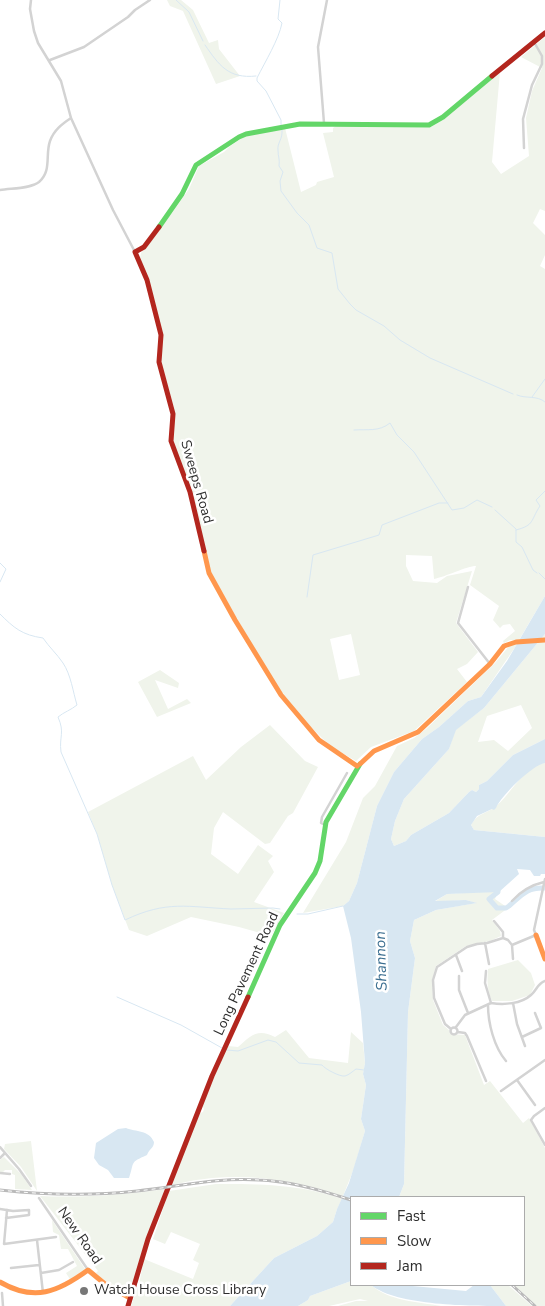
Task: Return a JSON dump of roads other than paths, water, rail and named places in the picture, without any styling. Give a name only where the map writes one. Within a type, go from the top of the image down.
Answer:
[{"type":"street","name":"Sweeps Road","points":[[30,0],[34,31],[38,42],[61,81],[72,118],[113,210],[135,252],[146,280],[161,335],[159,362],[173,414],[171,440],[176,459],[188,487],[209,573],[250,645],[292,710],[319,740],[357,766]]},
{"type":"street","points":[[50,60],[84,47],[128,18],[135,10],[150,0]]},
{"type":"street","points":[[324,123],[318,47],[327,0]]},
{"type":"street","points":[[135,252],[144,247],[166,218],[182,194],[196,165],[246,134],[300,124],[432,124],[545,33]]},
{"type":"street","points":[[524,148],[523,119],[532,85],[542,64],[542,56],[534,42]]},
{"type":"street","points":[[0,190],[38,182],[46,174],[49,159],[49,142],[57,129],[72,118]]},
{"type":"street","points":[[468,587],[458,623],[490,664]]},
{"type":"street","name":"Long Pavement Road","points":[[128,1306],[148,1239],[209,1084],[280,925],[315,873],[320,861],[326,825],[332,810],[357,766],[374,751],[418,732],[490,664],[504,646],[510,643],[545,640]]},
{"type":"street","points":[[326,825],[321,823],[322,817],[347,773]]},
{"type":"street","points":[[512,900],[532,885],[545,881],[534,930],[545,959]]},
{"type":"street","points":[[494,921],[503,932],[503,938]]},
{"type":"street","points":[[512,945],[536,935]]},
{"type":"street","points":[[486,1081],[465,1033],[458,1032],[453,1034],[438,1011],[434,998],[433,980],[438,967],[466,947],[477,944],[503,938],[508,940],[512,945],[513,959]]},
{"type":"street","points":[[485,943],[489,964]]},
{"type":"street","points":[[456,955],[462,971]]},
{"type":"street","points":[[486,971],[485,983],[489,1004],[488,1015],[498,1048],[506,1062]]},
{"type":"street","points":[[459,976],[459,990],[468,1013]]},
{"type":"street","points":[[458,1032],[456,1028],[459,1021],[468,1013],[489,1004],[513,1004],[531,996],[538,984],[545,980]]},
{"type":"street","points":[[513,1004],[517,1024],[525,1046]]},
{"type":"street","points":[[522,1037],[541,1028],[535,1013]]},
{"type":"street","points":[[451,1029],[456,1028]]},
{"type":"street","points":[[501,1091],[545,1060]]},
{"type":"street","points":[[517,1080],[535,1105]]},
{"type":"street","points":[[545,1108],[531,1120],[545,1145]]},
{"type":"street","points":[[0,1147],[31,1186]]},
{"type":"street","points":[[0,1158],[5,1153]]},
{"type":"street","points":[[0,1173],[10,1174]]},
{"type":"street","name":"New Road","points":[[39,1198],[88,1270],[109,1287],[130,1298]]},
{"type":"street","points":[[0,1209],[27,1210],[29,1214],[6,1218]]},
{"type":"street","points":[[7,1210],[2,1244],[56,1237]]},
{"type":"street","points":[[0,1231],[5,1231]]},
{"type":"street","points":[[37,1240],[43,1293]]},
{"type":"street","points":[[41,1273],[59,1270],[72,1262]]},
{"type":"street","points":[[11,1268],[40,1265]]},
{"type":"street","points":[[0,1282],[18,1292],[43,1293],[69,1284],[88,1270]]},
{"type":"street","points":[[2,1293],[3,1306]]},
{"type":"water","name":"Shannon","points":[[545,596],[545,634],[484,708],[456,730],[449,749],[404,799],[395,821],[391,839],[394,846],[406,841],[411,835],[449,813],[469,792],[472,790],[476,792],[479,789],[479,785],[487,781],[513,755],[545,739],[545,763],[525,775],[510,789],[494,810],[492,809],[477,816],[471,825],[474,830],[545,837],[545,874],[534,876],[530,870],[517,869],[519,874],[499,892],[447,894],[435,901],[466,900],[477,903],[436,910],[414,920],[410,941],[415,958],[408,1012],[404,1184],[399,1196],[350,1196],[350,1281],[310,1296],[308,1300],[298,1306],[230,1306],[274,1258],[317,1236],[333,1222],[349,1183],[365,1131],[361,1119],[366,1085],[363,1074],[365,1063],[361,1012],[351,938],[343,906],[349,901],[357,883],[377,806],[394,772],[422,739],[439,727],[468,701],[481,697],[507,661]]},
{"type":"water","points":[[126,1128],[146,1133],[152,1138],[154,1144],[147,1155],[134,1163],[129,1178],[114,1178],[94,1158],[96,1143],[118,1129]]},
{"type":"water","points":[[373,1286],[413,1286],[466,1291],[473,1286],[491,1286],[506,1306],[455,1305],[416,1301],[383,1292]]},
{"type":"waterway","points":[[176,0],[189,12],[203,41]]},
{"type":"waterway","points":[[280,0],[278,19],[282,23],[257,81],[266,91],[281,120],[281,125]]},
{"type":"waterway","points":[[205,45],[215,59],[231,73],[256,76]]},
{"type":"waterway","points":[[282,130],[278,148],[279,166],[283,172],[280,181],[281,191],[297,213],[309,225],[317,248],[332,253],[338,289],[350,304],[356,310],[384,326],[400,340],[430,358],[513,394]]},
{"type":"waterway","points":[[532,397],[545,379]]},
{"type":"waterway","points":[[517,395],[545,402]]},
{"type":"waterway","points":[[354,430],[377,429],[390,423],[397,435],[414,452],[452,510],[464,508],[477,500],[492,507]]},
{"type":"waterway","points":[[516,530],[531,522],[540,506],[536,500],[545,491]]},
{"type":"waterway","points":[[307,597],[313,555],[379,535],[382,525],[439,503],[448,503]]},
{"type":"waterway","points":[[495,510],[516,529]]},
{"type":"waterway","points":[[516,530],[516,542],[522,547],[533,570],[537,573]]},
{"type":"waterway","points":[[0,563],[6,569],[0,582]]},
{"type":"waterway","points":[[539,573],[545,579]]},
{"type":"waterway","points":[[0,614],[19,630],[29,635],[43,638],[66,668],[77,705],[58,717],[61,731],[61,752],[97,834],[112,885],[125,920],[153,910],[178,906],[280,909]]},
{"type":"waterway","points":[[498,885],[498,892],[489,899],[497,908],[506,908],[529,890],[545,888]]},
{"type":"waterway","points":[[297,914],[308,914],[343,906]]},
{"type":"waterway","points":[[117,997],[181,1025],[222,1048]]},
{"type":"waterway","points":[[227,1050],[238,1051],[268,1040],[276,1042],[299,1063],[322,1065],[326,1069],[343,1076],[356,1069],[364,1070]]},
{"type":"railway","points":[[0,1190],[51,1194],[103,1194],[244,1179],[294,1184],[350,1200]]},
{"type":"railway","points":[[513,1286],[535,1306]]},
{"type":"place","name":"Watch House Cross Library","points":[[84,1291]]}]
